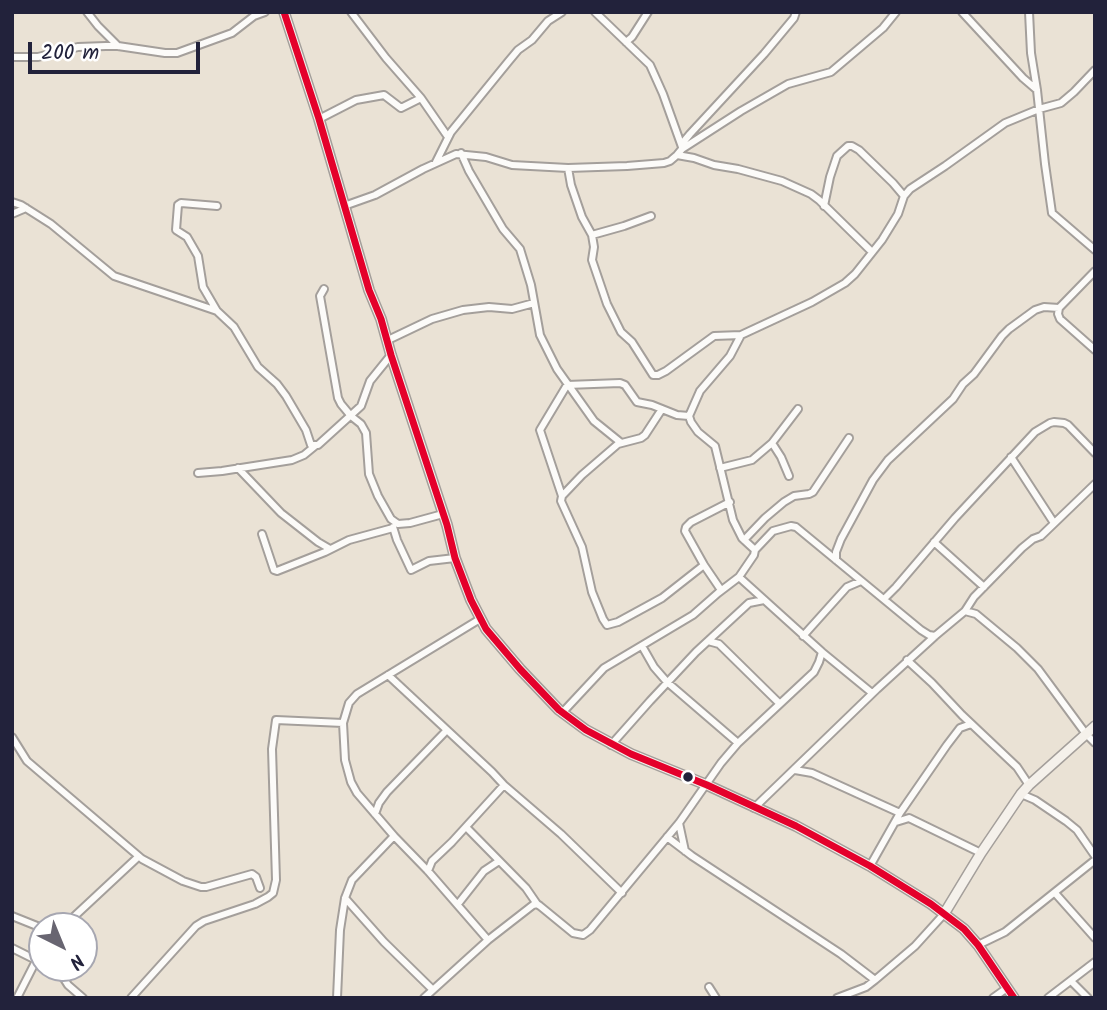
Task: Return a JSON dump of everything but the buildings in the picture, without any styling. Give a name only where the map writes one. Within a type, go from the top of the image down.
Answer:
[{"type":"main road","points":[[285,12],[369,289],[388,340],[455,558],[480,619],[502,649],[562,713],[611,745],[796,826],[870,866],[932,904],[964,929],[978,945],[1014,998]]},
{"type":"main road","points":[[944,914],[1021,794],[1095,726]]},
{"type":"street","points":[[87,12],[118,46]]},
{"type":"street","points":[[12,57],[38,57],[78,47],[118,46],[177,53],[232,33],[254,16],[265,12]]},
{"type":"street","points":[[351,12],[421,98],[448,137]]},
{"type":"street","points":[[436,162],[448,137],[518,50],[532,40],[546,22],[562,12]]},
{"type":"street","points":[[595,12],[650,65],[663,94],[680,152]]},
{"type":"street","points":[[626,42],[648,12]]},
{"type":"street","points":[[680,152],[685,140],[764,54],[796,12]]},
{"type":"street","points":[[344,206],[375,195],[436,162],[461,153],[512,165],[568,168],[664,163],[741,111],[788,84],[831,72],[883,28],[896,12]]},
{"type":"street","points":[[962,12],[1037,90]]},
{"type":"street","points":[[1029,12],[1031,53],[1052,213],[1095,250]]},
{"type":"street","points":[[568,168],[582,217],[592,235],[592,260],[609,309],[621,332],[632,342],[653,375],[659,375],[714,337],[741,335],[834,290],[855,274],[872,252],[897,217],[904,196],[913,187],[1005,123],[1061,103],[1095,70]]},
{"type":"street","points":[[319,119],[359,100],[384,95],[401,108],[421,98]]},
{"type":"street","points":[[824,206],[837,156],[848,146],[857,148],[904,196]]},
{"type":"street","points":[[680,152],[782,181],[811,194],[872,252]]},
{"type":"street","points":[[461,153],[503,229],[520,249],[531,285],[540,335],[556,369],[593,421],[620,442]]},
{"type":"street","points":[[12,202],[26,208],[61,232],[114,276],[217,311]]},
{"type":"street","points":[[216,206],[181,203],[178,205],[176,230],[187,237],[198,256],[203,287],[217,311],[234,327],[258,367],[286,397],[306,430],[310,443],[315,446]]},
{"type":"street","points":[[12,214],[26,208]]},
{"type":"street","points":[[592,235],[651,216]]},
{"type":"street","points":[[1095,271],[1059,308],[1058,314],[1060,319],[1095,350]]},
{"type":"street","points":[[324,289],[320,296],[338,398],[351,416],[361,424],[367,436],[370,476],[411,569],[429,561],[455,558]]},
{"type":"street","points":[[388,340],[432,319],[463,310],[489,307],[512,309],[534,303]]},
{"type":"street","points":[[835,560],[841,539],[873,480],[888,460],[953,399],[1009,329],[1035,310],[1044,307],[1059,308]]},
{"type":"street","points":[[741,335],[730,356],[700,391],[689,416],[698,432],[715,446],[733,520],[744,540],[755,550]]},
{"type":"street","points":[[198,473],[292,460],[304,455],[361,406],[370,381],[391,355]]},
{"type":"street","points":[[567,386],[622,384],[637,402],[677,415],[689,416]]},
{"type":"street","points":[[567,386],[540,430],[562,496],[561,501],[582,547],[592,592],[607,625],[613,625],[663,598],[704,565]]},
{"type":"street","points":[[562,496],[620,442],[645,435],[662,409]]},
{"type":"street","points":[[720,468],[752,460],[772,443],[798,409]]},
{"type":"street","points":[[884,599],[1034,432],[1054,422],[1068,425],[1095,453]]},
{"type":"street","points":[[744,540],[784,502],[794,496],[813,492],[849,438]]},
{"type":"street","points":[[772,443],[789,476]]},
{"type":"street","points":[[1011,457],[1054,523]]},
{"type":"street","points":[[238,468],[282,513],[330,549]]},
{"type":"street","points":[[754,808],[872,693],[965,611],[974,597],[1022,548],[1041,536],[1095,484]]},
{"type":"street","points":[[721,590],[685,531],[694,520],[730,502]]},
{"type":"street","points":[[391,519],[398,524],[410,523],[443,514]]},
{"type":"street","points":[[562,713],[604,668],[693,615],[739,577],[751,561],[755,550],[773,531],[790,526],[796,527],[921,630],[935,636]]},
{"type":"street","points":[[262,534],[277,572],[349,540],[393,528]]},
{"type":"street","points":[[934,542],[984,587]]},
{"type":"street","points":[[849,571],[850,584]]},
{"type":"street","points":[[739,577],[803,636],[872,693]]},
{"type":"street","points":[[803,636],[850,584],[861,581]]},
{"type":"street","points":[[611,745],[667,682],[749,603],[753,590]]},
{"type":"street","points":[[749,603],[764,600]]},
{"type":"street","points":[[965,611],[976,614],[1038,669],[1095,743]]},
{"type":"street","points":[[480,619],[357,694],[349,703],[343,723],[345,760],[357,793],[488,940]]},
{"type":"street","points":[[708,641],[721,646],[780,704]]},
{"type":"street","points":[[642,646],[654,667],[667,682],[738,743]]},
{"type":"street","points":[[466,827],[526,888],[537,904],[573,933],[583,935],[601,918],[679,823],[738,743],[814,671],[822,652]]},
{"type":"street","points":[[908,660],[1021,771],[1029,785]]},
{"type":"street","points":[[388,675],[504,786],[561,834],[622,893]]},
{"type":"street","points":[[870,866],[900,813],[960,728],[962,715]]},
{"type":"street","points":[[131,998],[196,926],[255,904],[273,893],[272,749],[276,720],[343,723]]},
{"type":"street","points":[[960,728],[971,724]]},
{"type":"street","points":[[375,814],[387,793],[447,730]]},
{"type":"street","points":[[12,737],[27,761],[138,857],[201,887],[252,874],[260,887]]},
{"type":"street","points":[[795,770],[812,773],[900,813]]},
{"type":"street","points":[[428,871],[432,861],[504,786]]},
{"type":"street","points":[[978,945],[1004,932],[1095,858],[1077,830],[1035,800],[1021,794]]},
{"type":"street","points":[[896,822],[909,818],[981,853]]},
{"type":"street","points":[[679,823],[685,851]]},
{"type":"street","points":[[337,998],[340,930],[345,898],[352,880],[394,836]]},
{"type":"street","points":[[667,837],[876,980]]},
{"type":"street","points":[[79,912],[138,857]]},
{"type":"street","points":[[458,904],[484,871],[499,860]]},
{"type":"street","points":[[420,862],[432,861]]},
{"type":"street","points":[[1055,892],[1095,938]]},
{"type":"street","points":[[345,898],[384,942],[433,990]]},
{"type":"street","points":[[424,998],[488,940],[537,904]]},
{"type":"street","points":[[837,998],[866,987],[876,980],[915,946],[944,914]]},
{"type":"street","points":[[12,948],[28,956]]},
{"type":"street","points":[[1048,998],[1095,962]]},
{"type":"street","points":[[17,998],[28,980]]},
{"type":"street","points":[[1072,981],[1088,998]]},
{"type":"street","points":[[66,982],[83,998]]},
{"type":"street","points":[[709,987],[716,998]]},
{"type":"street","points":[[993,998],[1007,988]]},
{"type":"transit line","points":[[284,12],[319,119],[369,290],[381,319],[447,525],[455,558],[471,600],[486,629],[559,710],[586,730],[631,754],[796,826],[870,866],[931,904],[964,929],[1014,998]]}]
